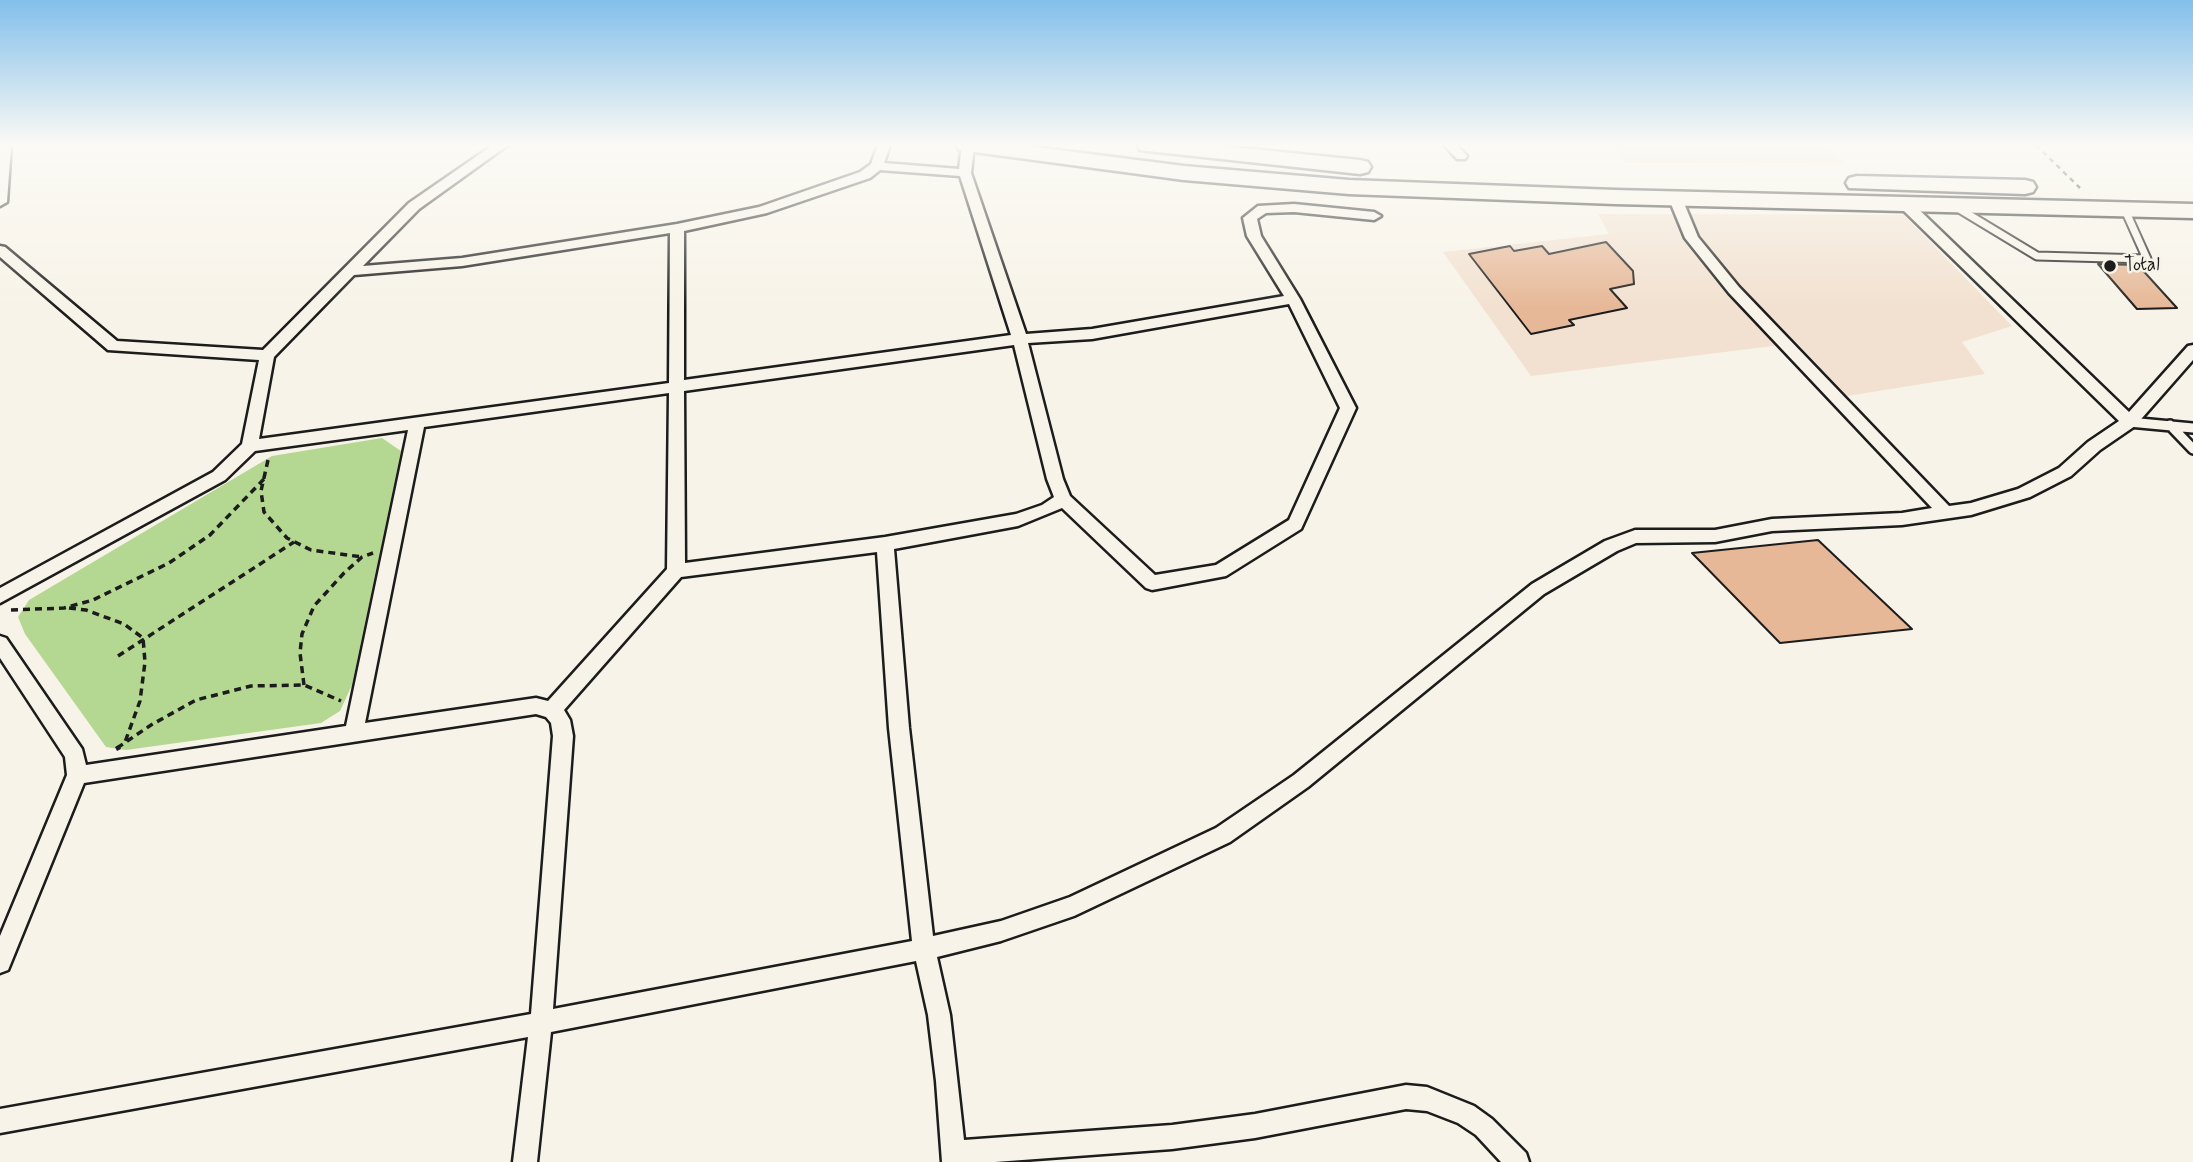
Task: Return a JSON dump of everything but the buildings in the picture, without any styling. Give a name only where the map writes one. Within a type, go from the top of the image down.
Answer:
[{"type":"highway","points":[[1685,199],[2125,210],[2191,208]]},
{"type":"highway","points":[[2142,199],[2191,208]]},
{"type":"street","points":[[0,596],[219,476],[250,446],[267,355],[424,199]]},
{"type":"street","points":[[351,271],[462,262],[677,228],[762,210],[794,199]]},
{"type":"street","points":[[974,199],[1020,338],[1055,478],[1063,499],[1152,583],[1220,571],[1294,524],[1348,408],[1293,299],[1254,236],[1250,218],[1263,209],[1294,208],[1374,216]]},
{"type":"street","points":[[1676,199],[1692,238],[1734,290],[1946,513]]},
{"type":"street","points":[[1906,205],[2129,422]]},
{"type":"street","points":[[676,571],[677,228]]},
{"type":"street","points":[[0,250],[113,346],[267,355]]},
{"type":"street","points":[[250,446],[1020,338],[1092,334],[1293,299]]},
{"type":"street","points":[[0,1121],[924,950],[1001,931],[1074,906],[1223,835],[1311,773],[1538,589],[1611,546],[1635,537],[1715,536],[1772,525],[1902,519],[1971,509],[2024,493],[2065,472],[2129,422],[2193,350]]},
{"type":"street","points":[[354,732],[416,424]]},
{"type":"street","points":[[552,710],[676,571],[885,544],[1018,520],[1048,509],[1063,499]]},
{"type":"street","points":[[885,544],[900,728],[924,950],[939,1015],[954,1158],[1255,1126],[1406,1097],[1437,1102],[1466,1114],[1484,1127],[1517,1162]]},
{"type":"street","points":[[0,643],[75,755],[77,775],[0,962]]},
{"type":"street","points":[[77,775],[536,706],[552,710],[560,720],[563,736],[541,1023],[525,1162]]},
{"type":"lane","points":[[1954,206],[2037,256],[2147,259],[2125,210]]},
{"type":"lane","points":[[2129,422],[2193,428]]},
{"type":"lane","points":[[2170,425],[2193,449]]},
{"type":"path","points":[[268,444],[269,458],[261,491],[264,512],[286,538],[311,550],[362,557]]},
{"type":"path","points":[[64,608],[93,600],[169,563],[210,535],[264,479]]},
{"type":"path","points":[[118,656],[294,542]]},
{"type":"path","points":[[303,685],[300,653],[302,634],[314,606],[362,557],[391,548]]},
{"type":"path","points":[[0,610],[86,610],[124,624],[143,638],[145,662],[140,701],[124,744]]},
{"type":"path","points":[[107,755],[196,700],[251,686],[303,685],[358,711]]},
{"type":"shaded area","points":[[1598,214],[1904,215],[2012,326],[1962,342],[1985,374],[1847,396],[1797,343],[1531,376],[1443,252],[1609,234]]},
{"type":"green space","points":[[382,438],[401,451],[352,685],[340,711],[321,723],[126,750],[106,747],[25,634],[18,617],[29,600],[272,456]]},
{"type":"place","name":"Total","points":[[2110,266]]}]
